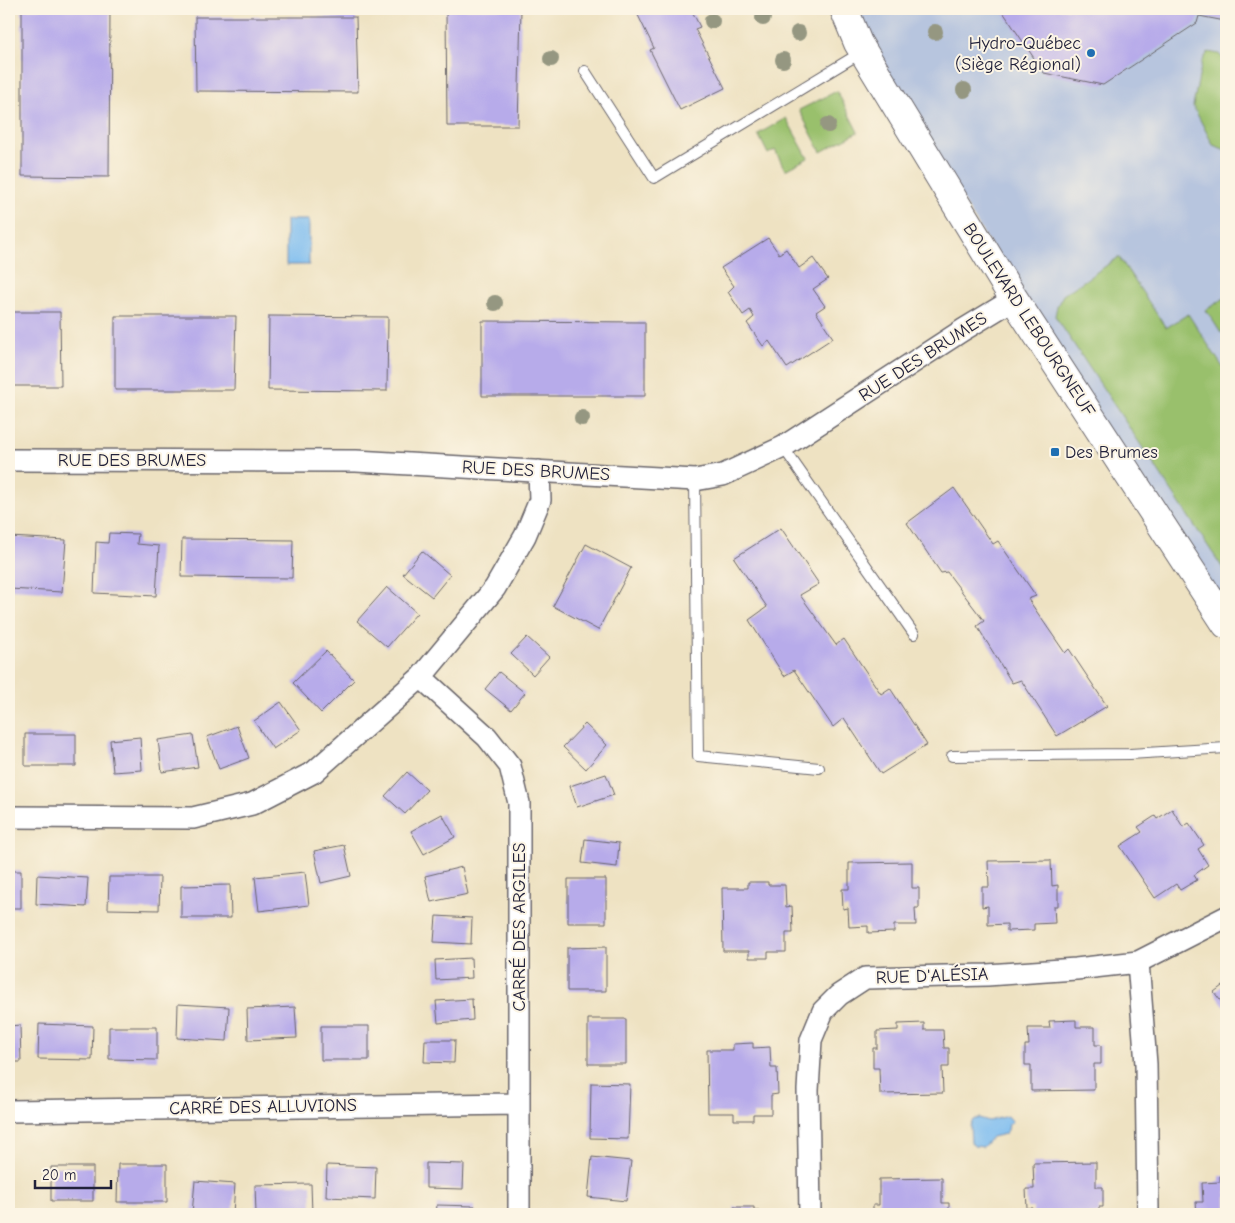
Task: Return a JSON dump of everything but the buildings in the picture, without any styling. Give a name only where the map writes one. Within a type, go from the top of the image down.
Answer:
[{"type":"main road","name":"BOULEVARD LEBOURGNEUF","points":[[844,9],[863,52],[1014,299],[1226,624]]},
{"type":"street","name":"RUE DES BRUMES","points":[[9,460],[356,461],[695,480],[722,475],[784,447],[949,339],[1014,299]]},
{"type":"street","points":[[9,817],[193,818],[252,804],[314,772],[421,677],[495,588],[525,536],[540,500],[539,471]]},
{"type":"street","name":"CARRÉ DES ARGILES","points":[[421,677],[493,744],[510,766],[519,803],[519,1214]]},
{"type":"street","name":"RUE D'ALÉSIA","points":[[810,1214],[808,1090],[811,1040],[823,1011],[839,996],[865,978],[987,975],[1076,969],[1138,962],[1226,917]]},
{"type":"street","points":[[1138,962],[1146,1064],[1148,1209],[1146,1214]]},
{"type":"street","name":"CARRÉ DES ALLUVIONS","points":[[9,1111],[518,1104]]},
{"type":"lane","points":[[585,71],[654,178],[863,52]]},
{"type":"lane","points":[[784,447],[914,634]]},
{"type":"lane","points":[[695,480],[698,756],[819,768]]},
{"type":"lane","points":[[952,756],[1130,754],[1226,748]]},
{"type":"shaded area","points":[[844,9],[1226,9],[1226,624]]},
{"type":"green space","points":[[1208,52],[1219,54],[1226,62],[1226,93],[1221,103],[1226,110],[1226,150],[1213,145],[1193,106],[1202,62]]},
{"type":"green space","points":[[837,91],[858,132],[821,152],[799,110]]},
{"type":"green space","points":[[786,118],[808,158],[785,170],[775,150],[768,154],[758,134]]},
{"type":"green space","points":[[1119,257],[1166,328],[1188,314],[1226,372],[1226,573],[1055,316],[1057,306],[1063,295]]},
{"type":"green space","points":[[1226,297],[1226,329],[1221,333],[1206,310]]},
{"type":"water","points":[[286,220],[309,220],[309,265],[286,265]]},
{"type":"water","points":[[1007,1116],[1012,1122],[1009,1124],[1005,1134],[992,1137],[983,1147],[974,1146],[971,1142],[970,1126],[973,1120],[979,1118],[989,1121]]},
{"type":"place","name":"Hydro-Québec (Siège Régional)","points":[[1091,53]]},
{"type":"place","name":"Des Brumes","points":[[1055,452]]}]
